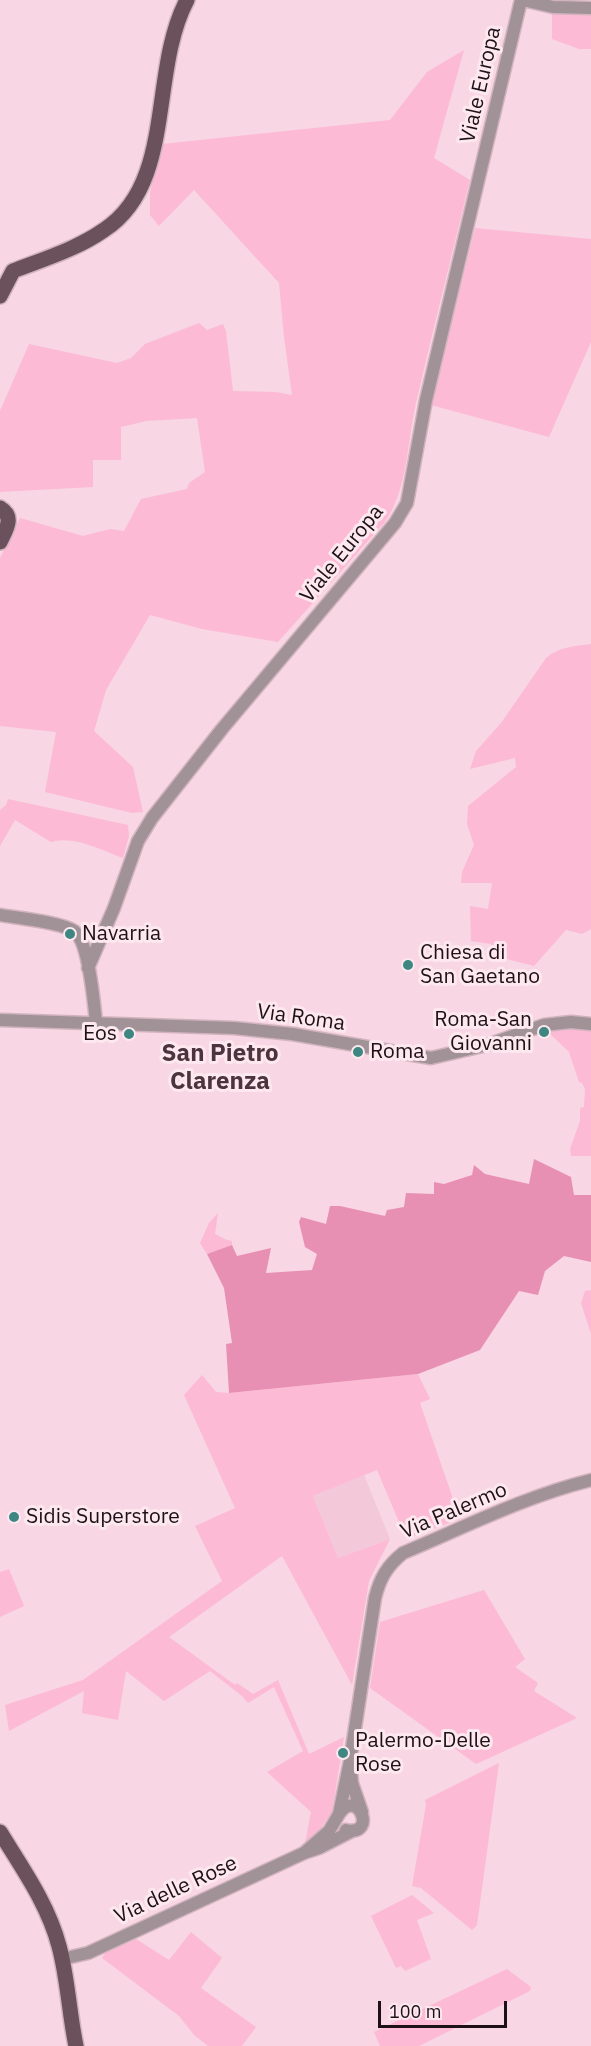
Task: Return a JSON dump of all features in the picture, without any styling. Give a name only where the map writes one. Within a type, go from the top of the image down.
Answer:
[{"type":"main road","points":[[0,296],[13,271],[80,244],[105,230],[120,217],[140,191],[151,162],[168,56],[177,21],[187,0]]},
{"type":"main road","points":[[0,508],[7,513],[9,520],[0,542]]},
{"type":"main road","points":[[0,1832],[47,1913],[62,1959],[76,2046]]},
{"type":"street","points":[[522,0],[554,7],[591,8]]},
{"type":"street","name":"Viale Europa","points":[[88,968],[114,908],[138,841],[152,818],[222,729],[395,523],[407,503],[426,400],[522,0]]},
{"type":"street","points":[[0,915],[60,927],[100,941]]},
{"type":"street","points":[[75,932],[81,940],[88,968],[96,1022]]},
{"type":"street","name":"Via Roma","points":[[0,1020],[197,1026],[269,1032],[431,1058],[478,1047],[544,1025],[571,1022],[591,1024]]},
{"type":"street","name":"Via Palermo","points":[[350,1761],[375,1598],[383,1573],[391,1562],[403,1553],[548,1492],[591,1480]]},
{"type":"street","points":[[304,1853],[357,1830],[363,1823],[363,1814],[352,1784],[350,1761]]},
{"type":"street","points":[[350,1761],[339,1821],[344,1828],[352,1831]]},
{"type":"street","points":[[304,1853],[329,1831],[345,1808],[352,1806],[363,1814]]},
{"type":"street","name":"Via delle Rose","points":[[62,1959],[88,1953],[304,1853]]},
{"type":"shaded area","points":[[552,13],[591,14],[591,49],[579,49],[552,39]]},
{"type":"shaded area","points":[[464,50],[434,158],[470,180],[416,403],[403,480],[393,509],[385,522],[278,642],[202,629],[150,615],[106,690],[94,731],[133,767],[143,812],[132,813],[45,792],[56,732],[0,726],[0,558],[20,518],[83,536],[110,529],[124,531],[141,499],[187,489],[189,483],[205,472],[197,418],[146,421],[121,427],[121,460],[93,460],[93,487],[0,492],[0,411],[29,344],[117,363],[131,358],[145,344],[199,323],[207,330],[223,324],[226,331],[233,391],[276,392],[292,395],[279,283],[194,190],[159,226],[150,215],[150,192],[162,144],[390,120],[427,72]]},
{"type":"shaded area","points":[[475,228],[591,239],[591,342],[549,437],[431,405]]},
{"type":"shaded area","points":[[591,644],[591,929],[582,934],[566,930],[534,966],[495,956],[491,944],[471,941],[470,906],[488,909],[492,883],[461,883],[462,872],[474,845],[467,824],[468,806],[516,767],[515,758],[470,769],[476,751],[501,723],[546,658],[561,649]]},
{"type":"shaded area","points":[[8,799],[128,825],[129,836],[123,858],[69,840],[51,842],[15,820],[0,846],[0,810],[6,805]]},
{"type":"shaded area","points":[[571,1028],[591,1031],[591,1156],[571,1156],[570,1149],[580,1121],[580,1108],[584,1107],[585,1089],[579,1082],[569,1052],[547,1031]]},
{"type":"shaded area","points":[[534,1159],[571,1177],[574,1195],[591,1195],[591,1262],[564,1256],[545,1271],[538,1295],[519,1291],[480,1350],[418,1374],[229,1393],[226,1344],[232,1343],[224,1288],[207,1254],[232,1245],[237,1256],[271,1248],[266,1273],[312,1270],[317,1254],[305,1247],[299,1222],[301,1217],[326,1224],[330,1206],[385,1216],[387,1210],[404,1207],[406,1193],[434,1194],[434,1182],[444,1184],[472,1175],[474,1165],[485,1174],[529,1184]]},
{"type":"shaded area","points":[[218,1213],[215,1234],[232,1241],[232,1245],[207,1254],[200,1243],[209,1223]]},
{"type":"shaded area","points":[[591,1290],[591,1334],[581,1303],[585,1291]]},
{"type":"shaded area","points":[[418,1374],[430,1399],[420,1403],[460,1519],[411,1537],[402,1529],[377,1470],[313,1496],[338,1558],[390,1539],[369,1581],[352,1685],[282,1556],[169,1637],[235,1685],[237,1683],[253,1694],[278,1680],[309,1754],[344,1737],[332,1812],[319,1831],[305,1843],[311,1812],[267,1772],[303,1751],[274,1687],[248,1703],[210,1671],[164,1701],[126,1671],[118,1720],[82,1713],[84,1691],[9,1731],[5,1705],[83,1680],[222,1581],[195,1526],[235,1508],[184,1395],[202,1375],[216,1392],[229,1393]]},
{"type":"shaded area","points":[[364,1475],[390,1539],[338,1558],[313,1496]]},
{"type":"shaded area","points":[[9,1569],[24,1606],[0,1617],[0,1572]]},
{"type":"shaded area","points":[[484,1590],[525,1659],[515,1667],[538,1683],[534,1691],[577,1718],[476,1764],[370,1688],[380,1622]]},
{"type":"shaded area","points":[[499,1763],[477,1925],[472,1930],[421,1888],[412,1886],[425,1800]]},
{"type":"shaded area","points":[[412,1895],[434,1913],[417,1920],[431,1959],[405,1971],[401,1966],[396,1968],[371,1916]]},
{"type":"shaded area","points":[[191,1932],[222,1958],[201,1988],[256,2027],[242,2046],[208,2046],[194,2035],[179,2016],[102,1958],[105,1953],[136,1939],[169,1960]]},
{"type":"shaded area","points":[[507,1969],[531,1987],[530,1991],[419,2046],[380,2046],[374,2032]]},
{"type":"place","name":"Navarria","points":[[70,934]]},
{"type":"place","name":"Chiesa di San Gaetano","points":[[408,965]]},
{"type":"place","name":"Roma-San Giovanni","points":[[544,1032]]},
{"type":"place","name":"Eos","points":[[129,1034]]},
{"type":"place","name":"Roma","points":[[358,1052]]},
{"type":"place","name":"Sidis Superstore","points":[[14,1517]]},
{"type":"place","name":"Palermo-Delle Rose","points":[[343,1753]]},
{"type":"district","name":"San Pietro Clarenza","points":[[220,1068]]}]
